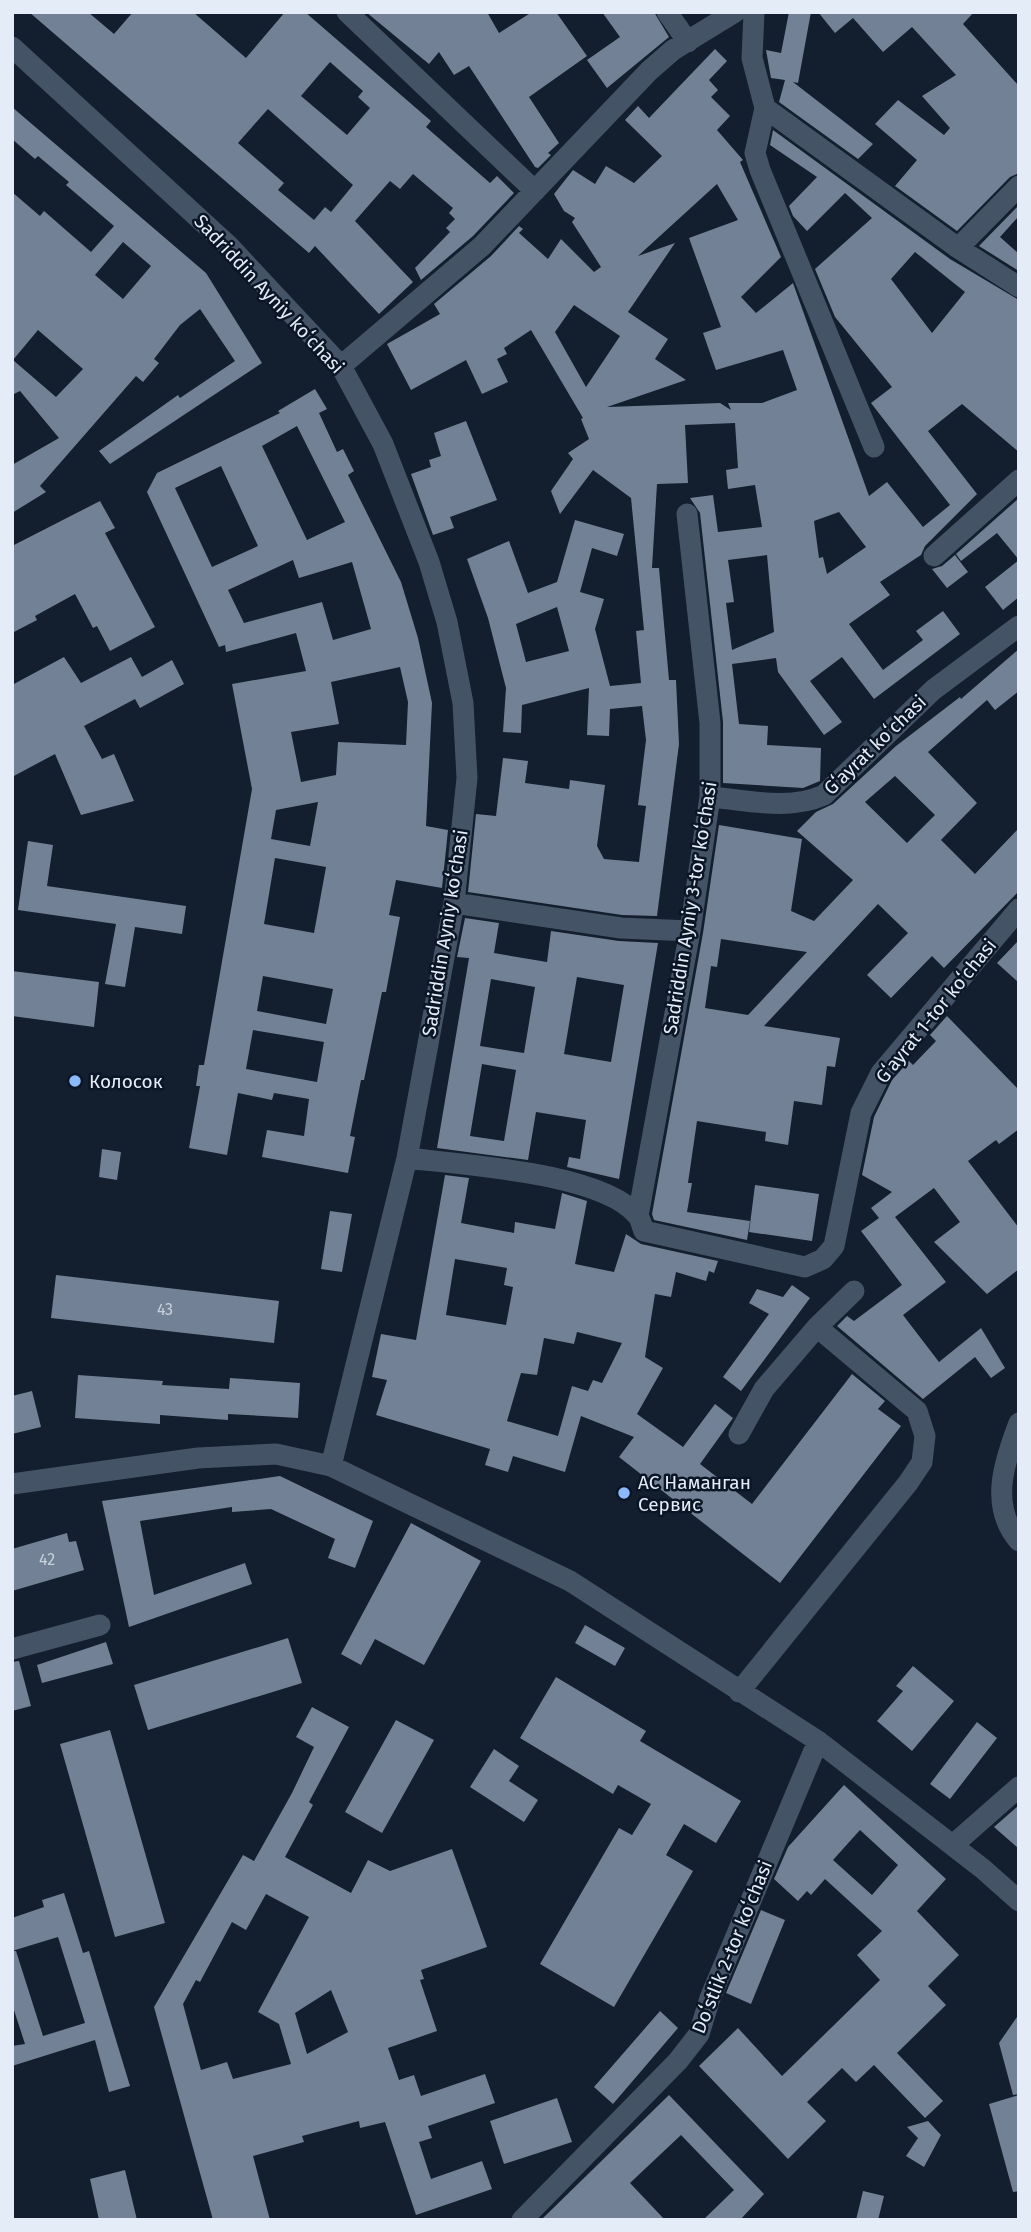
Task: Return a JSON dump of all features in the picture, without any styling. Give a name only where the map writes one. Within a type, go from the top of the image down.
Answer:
[{"type":"street","points":[[347,12],[535,191]]},
{"type":"street","points":[[667,12],[688,42]]},
{"type":"street","points":[[341,366],[482,246],[649,71],[673,50],[735,12]]},
{"type":"street","points":[[754,12],[752,58],[765,108],[755,153],[874,447]]},
{"type":"street","name":"Sadriddin Ayniy koʻchasi","points":[[12,47],[229,246],[341,366],[383,444],[429,562],[447,622],[463,703],[467,778],[454,903],[407,1158],[331,1466]]},
{"type":"street","points":[[765,108],[958,248],[1019,287]]},
{"type":"street","points":[[958,248],[1019,186]]},
{"type":"street","points":[[934,556],[1019,480]]},
{"type":"street","name":"Sadriddin Ayniy 3-tor koʻchasi","points":[[638,1216],[690,931],[710,797],[710,723],[687,514]]},
{"type":"street","name":"Gʻayrat koʻchasi","points":[[710,797],[791,804],[808,803],[824,795],[933,690],[1019,626]]},
{"type":"street","points":[[454,903],[621,928],[690,931]]},
{"type":"street","name":"Gʻayrat 1-tor koʻchasi","points":[[638,1216],[644,1231],[805,1267],[823,1259],[834,1246],[861,1113],[881,1073],[1019,909]]},
{"type":"street","points":[[407,1158],[521,1172],[580,1184],[610,1197],[638,1216]]},
{"type":"street","points":[[739,1434],[764,1389],[817,1327],[854,1291]]},
{"type":"street","points":[[739,1692],[908,1483],[922,1462],[925,1436],[917,1411],[817,1327]]},
{"type":"street","points":[[1019,1423],[1004,1466],[1000,1502],[1007,1527],[1019,1541]]},
{"type":"street","points":[[12,1484],[198,1458],[276,1454],[331,1466],[570,1581],[818,1741],[953,1845],[1019,1901]]},
{"type":"street","points":[[12,1648],[100,1625]]},
{"type":"street","name":"Doʻstlik 2-tor koʻchasi","points":[[522,2220],[634,2107],[699,2034],[724,1964],[818,1741]]},
{"type":"street","points":[[953,1845],[1019,1787]]},
{"type":"building","points":[[29,12],[88,12],[114,34],[133,12],[193,12],[246,58],[285,12],[305,12],[431,121],[426,127],[490,183],[497,176],[514,193],[473,236],[421,280],[415,268],[450,232],[446,228],[455,219],[449,213],[453,208],[413,174],[400,189],[390,181],[355,221],[413,282],[379,314],[315,246],[309,253]],"holes":[[[330,62],[363,91],[358,97],[370,108],[347,135],[301,96]],[[268,109],[353,185],[331,212],[325,207],[314,220],[278,190],[284,183],[238,143]]]},
{"type":"building","points":[[366,12],[487,12],[499,33],[532,12],[556,12],[587,56],[529,97],[559,143],[548,153],[551,155],[538,168],[535,167],[469,66],[454,75],[439,52],[429,64]]},
{"type":"building","points":[[602,12],[654,12],[669,37],[607,88],[587,60],[620,37]]},
{"type":"building","points":[[789,12],[811,12],[798,83],[793,82],[873,144],[858,159],[779,102],[785,80],[771,78],[766,50],[781,53]]},
{"type":"building","points":[[818,12],[974,12],[963,24],[1019,86],[1019,173],[1010,177],[957,231],[895,186],[917,160],[875,124],[898,100],[944,135],[950,128],[922,96],[956,75],[912,27],[883,52],[853,18],[835,33]]},
{"type":"building","points":[[715,49],[727,61],[709,80],[718,90],[711,97],[730,116],[717,130],[743,160],[740,162],[781,257],[741,297],[756,313],[793,283],[869,496],[887,482],[923,527],[950,505],[871,403],[892,387],[835,317],[815,269],[872,218],[845,193],[807,231],[793,216],[789,206],[817,177],[770,145],[773,130],[950,259],[1019,300],[1019,452],[962,404],[928,431],[977,494],[925,546],[921,555],[880,582],[890,595],[849,624],[883,670],[923,640],[916,631],[943,611],[960,634],[874,699],[842,657],[810,681],[842,722],[824,735],[778,672],[776,658],[732,664],[739,724],[768,726],[767,745],[821,748],[820,781],[803,788],[723,783],[723,722],[700,513],[690,498],[713,495],[718,532],[762,527],[755,485],[728,489],[726,470],[738,468],[735,423],[685,425],[688,483],[657,484],[652,568],[659,568],[669,680],[676,680],[679,744],[657,916],[622,915],[468,892],[476,814],[496,816],[503,758],[528,761],[525,783],[569,789],[570,780],[605,785],[597,846],[604,859],[639,862],[646,806],[638,805],[646,740],[642,706],[610,709],[609,736],[587,735],[589,688],[522,705],[521,733],[503,732],[506,688],[488,618],[467,559],[509,541],[528,593],[557,582],[575,520],[624,534],[617,556],[592,548],[580,592],[604,599],[595,629],[610,686],[641,683],[636,631],[644,630],[631,498],[593,470],[560,514],[551,491],[573,459],[568,453],[589,439],[581,419],[583,418],[531,330],[504,348],[507,354],[497,359],[508,382],[482,394],[466,360],[411,390],[387,344],[440,314],[434,304],[491,256],[519,226],[523,229],[519,233],[548,259],[561,239],[594,272],[601,267],[572,222],[575,218],[564,211],[554,194],[573,170],[595,184],[606,166],[634,183],[662,156],[625,120],[638,106],[649,118]],"holes":[[[717,184],[738,220],[689,238],[721,327],[703,333],[716,370],[783,350],[797,390],[762,403],[728,403],[731,410],[720,403],[607,407],[686,380],[655,359],[668,339],[628,312],[675,243],[638,256]],[[915,252],[965,292],[932,333],[891,279]],[[574,305],[620,336],[586,387],[555,332]],[[839,512],[866,547],[827,574],[823,557],[819,558],[814,521]],[[767,555],[774,632],[732,650],[726,603],[734,602],[728,560]],[[557,607],[569,651],[526,662],[516,624]]]},
{"type":"building","points":[[12,107],[206,273],[262,363],[110,464],[99,451],[178,395],[180,398],[235,361],[200,309],[180,325],[154,359],[159,363],[143,382],[136,376],[40,486],[46,492],[12,513],[12,465],[59,438],[20,391],[12,395],[12,192],[40,216],[44,211],[91,252],[114,226],[66,185],[69,182],[38,156],[35,159],[12,139]],"holes":[[[123,242],[151,266],[123,299],[95,275]],[[38,330],[83,369],[56,397],[13,360]]]},
{"type":"building","points":[[1019,205],[1019,216],[1000,237],[1019,254],[1019,271],[979,246]]},
{"type":"building","points":[[315,389],[327,409],[319,413],[337,452],[343,449],[354,471],[348,475],[401,582],[418,638],[432,703],[426,826],[448,830],[442,888],[396,880],[389,915],[400,917],[386,992],[382,992],[364,1080],[361,1080],[350,1136],[355,1137],[348,1173],[262,1157],[267,1130],[304,1136],[309,1099],[274,1093],[272,1100],[238,1093],[227,1155],[189,1148],[200,1086],[196,1086],[199,1065],[204,1065],[252,789],[232,684],[306,671],[296,633],[226,652],[225,645],[219,647],[147,492],[157,473],[280,413],[278,411]],"holes":[[[297,426],[345,522],[307,540],[262,446]],[[221,466],[258,546],[212,567],[175,488]],[[293,560],[299,578],[352,562],[371,629],[333,640],[322,602],[244,623],[228,590]],[[400,667],[408,702],[406,745],[338,742],[336,775],[301,782],[291,732],[339,724],[331,682]],[[318,802],[310,846],[271,839],[276,810]],[[275,858],[326,867],[314,933],[264,924]],[[263,976],[333,989],[326,1024],[257,1011]],[[253,1030],[324,1042],[317,1082],[246,1069]]]},
{"type":"building","points":[[466,421],[497,500],[450,517],[454,528],[433,535],[411,474],[431,467],[429,460],[441,456],[434,433]]},
{"type":"building","points":[[1019,498],[1019,560],[997,533],[961,561],[956,554]]},
{"type":"building","points":[[100,501],[115,528],[105,533],[155,627],[110,651],[97,626],[93,628],[75,594],[35,616],[37,620],[12,633],[12,546]]},
{"type":"building","points":[[955,555],[968,572],[947,588],[932,569],[942,566]]},
{"type":"building","points":[[1019,560],[1019,597],[1003,610],[985,587]]},
{"type":"building","points":[[1019,649],[1019,691],[995,710],[987,700],[928,752],[977,803],[941,840],[975,874],[1019,828],[1019,891],[944,968],[932,956],[891,998],[867,975],[908,933],[878,904],[764,1026],[840,1038],[835,1067],[827,1066],[822,1105],[794,1101],[788,1145],[765,1141],[766,1132],[697,1121],[688,1183],[692,1183],[687,1212],[750,1221],[747,1240],[654,1220],[652,1214],[703,933],[719,825],[802,839],[791,911],[814,921],[853,880],[797,831],[816,812],[833,804],[896,746],[960,697],[961,699]],"holes":[[[895,776],[935,815],[907,843],[865,802]],[[721,939],[807,952],[748,1015],[705,1008],[711,966],[717,967]]]},
{"type":"building","points":[[64,657],[81,683],[131,657],[142,677],[172,660],[184,684],[140,708],[135,699],[84,726],[102,759],[114,754],[134,801],[81,815],[55,754],[12,777],[12,685]]},
{"type":"building","points":[[28,841],[53,845],[47,886],[186,906],[182,934],[135,927],[125,987],[105,984],[116,924],[18,910]]},
{"type":"building","points":[[465,918],[499,923],[494,953],[547,962],[551,931],[619,941],[658,943],[619,1179],[567,1167],[569,1157],[580,1159],[586,1120],[536,1112],[528,1160],[437,1148],[469,958],[457,957]],"holes":[[[577,977],[624,985],[611,1062],[564,1054]],[[491,979],[535,987],[524,1053],[480,1046]],[[482,1064],[516,1070],[504,1141],[470,1136]]]},
{"type":"building","points":[[1019,940],[1019,983],[997,963]]},
{"type":"building","points":[[12,971],[99,982],[94,1027],[12,1016]]},
{"type":"building","points":[[947,1016],[1019,1090],[1019,1129],[999,1144],[996,1140],[968,1161],[1019,1228],[1019,1269],[987,1294],[934,1242],[960,1222],[934,1188],[895,1217],[946,1282],[903,1315],[939,1362],[981,1328],[1005,1368],[991,1378],[975,1357],[923,1399],[837,1326],[847,1316],[854,1321],[902,1285],[861,1231],[879,1218],[871,1208],[892,1192],[862,1175],[874,1117],[892,1080],[909,1061],[913,1065],[936,1041],[930,1035]]},
{"type":"building","points":[[102,1149],[121,1152],[117,1180],[99,1177]]},
{"type":"building","points":[[445,1175],[469,1178],[461,1223],[514,1233],[515,1222],[555,1229],[562,1193],[587,1201],[575,1264],[614,1272],[626,1234],[641,1244],[718,1261],[714,1273],[709,1271],[706,1281],[676,1272],[671,1297],[655,1294],[645,1357],[663,1368],[637,1414],[683,1447],[715,1404],[733,1418],[700,1464],[752,1504],[852,1374],[885,1401],[878,1409],[901,1426],[780,1583],[619,1457],[634,1437],[581,1416],[565,1472],[513,1456],[508,1472],[485,1465],[490,1449],[376,1415],[387,1380],[372,1377],[381,1334],[416,1340]],"holes":[[[455,1259],[507,1268],[504,1285],[513,1287],[506,1325],[446,1315]],[[577,1332],[622,1343],[602,1383],[593,1380],[588,1391],[572,1386],[558,1436],[507,1421],[521,1373],[537,1375],[544,1338],[574,1344]]]},
{"type":"building","points":[[755,1185],[819,1194],[812,1241],[749,1232]]},
{"type":"building","points":[[330,1211],[352,1214],[342,1272],[321,1269]]},
{"type":"building","points":[[56,1275],[279,1301],[274,1343],[51,1318]]},
{"type":"building","points":[[792,1285],[810,1298],[741,1391],[723,1377],[769,1314],[749,1303],[757,1289],[783,1297]]},
{"type":"building","points":[[78,1375],[163,1381],[162,1385],[229,1389],[230,1378],[300,1383],[298,1418],[228,1414],[228,1420],[160,1415],[160,1424],[75,1418]]},
{"type":"building","points":[[32,1391],[41,1427],[12,1434],[12,1396]]},
{"type":"building","points":[[280,1476],[373,1521],[355,1568],[328,1558],[335,1539],[271,1509],[232,1512],[232,1507],[140,1521],[154,1595],[245,1563],[252,1584],[129,1627],[102,1501]]},
{"type":"building","points":[[411,1523],[481,1561],[424,1665],[375,1639],[361,1665],[341,1654]]},
{"type":"building","points":[[67,1533],[69,1542],[76,1541],[84,1570],[12,1591],[12,1549]]},
{"type":"building","points":[[585,1625],[625,1648],[615,1666],[575,1643]]},
{"type":"building","points":[[288,1638],[302,1683],[148,1730],[134,1685]]},
{"type":"building","points":[[106,1642],[113,1664],[42,1683],[37,1665]]},
{"type":"building","points":[[19,1661],[31,1706],[12,1711],[12,1662]]},
{"type":"building","points":[[913,1666],[954,1701],[912,1751],[877,1721],[903,1691],[896,1686]]},
{"type":"building","points":[[556,1677],[646,1731],[640,1741],[741,1801],[716,1843],[684,1824],[666,1855],[693,1871],[614,2007],[540,1964],[619,1828],[632,1835],[651,1804],[618,1785],[613,1794],[520,1738]]},
{"type":"building","points":[[312,1707],[349,1727],[309,1802],[313,1805],[285,1857],[351,1893],[368,1860],[390,1871],[452,1849],[487,1947],[421,1970],[424,1979],[420,1980],[437,2031],[388,2048],[399,2080],[414,2075],[421,2096],[485,2074],[495,2103],[428,2126],[432,2138],[419,2142],[431,2179],[482,2161],[492,2189],[416,2215],[385,2122],[360,2128],[359,2121],[302,2136],[304,2142],[253,2156],[270,2220],[213,2220],[154,2007],[243,1855],[254,1861],[292,1793],[314,1747],[296,1737]],"holes":[[[266,1894],[309,1917],[258,2012],[279,2024],[291,2064],[233,2079],[227,2062],[201,2070],[183,2004],[196,1980],[200,1982],[232,1922],[246,1930]],[[331,1990],[348,2032],[307,2054],[295,2013]]]},
{"type":"building","points":[[396,1720],[434,1740],[382,1833],[345,1812]]},
{"type":"building","points":[[977,1722],[997,1738],[950,1799],[930,1784]]},
{"type":"building","points":[[110,1730],[165,1923],[115,1937],[60,1744]]},
{"type":"building","points":[[494,1749],[519,1766],[509,1781],[538,1800],[524,1822],[470,1787]]},
{"type":"building","points":[[844,1785],[946,1879],[917,1911],[959,1955],[928,1986],[946,2005],[897,2053],[943,2101],[925,2118],[874,2065],[856,2082],[842,2068],[807,2102],[826,2121],[788,2159],[699,2066],[738,2028],[782,2076],[880,1980],[857,1955],[882,1931],[825,1879],[811,1895],[807,1891],[798,1901],[774,1879],[788,1847]],"holes":[[[860,1830],[898,1865],[872,1895],[833,1860]]]},
{"type":"building","points":[[1019,1805],[1019,1849],[994,1827]]},
{"type":"building","points":[[64,1893],[83,1953],[89,1951],[130,2086],[109,2092],[95,2040],[12,2066],[12,2046],[25,2044],[12,2004],[12,1918],[44,1907],[42,1900]],"holes":[[[58,1937],[85,2023],[43,2036],[16,1951],[12,1951]]]},
{"type":"building","points":[[761,1910],[785,1920],[751,2004],[726,1993]]},
{"type":"building","points":[[660,2011],[678,2028],[613,2104],[594,2087]]},
{"type":"building","points":[[1019,2014],[1019,2094],[1013,2095],[999,2043]]},
{"type":"building","points":[[669,2095],[764,2194],[740,2220],[703,2220],[734,2190],[681,2135],[630,2183],[665,2220],[541,2220]]},
{"type":"building","points":[[1019,2095],[1019,2191],[1013,2192],[989,2104]]},
{"type":"building","points":[[557,2098],[572,2142],[504,2164],[490,2121]]},
{"type":"building","points":[[928,2121],[941,2135],[924,2167],[906,2156],[918,2138],[907,2127]]},
{"type":"building","points":[[125,2170],[137,2220],[99,2220],[90,2179]]},
{"type":"building","points":[[863,2191],[884,2196],[878,2220],[856,2220]]},
{"type":"place","name":"Колосок","points":[[75,1081]]},
{"type":"place","name":"АС Наманган Сервис","points":[[624,1493]]}]
